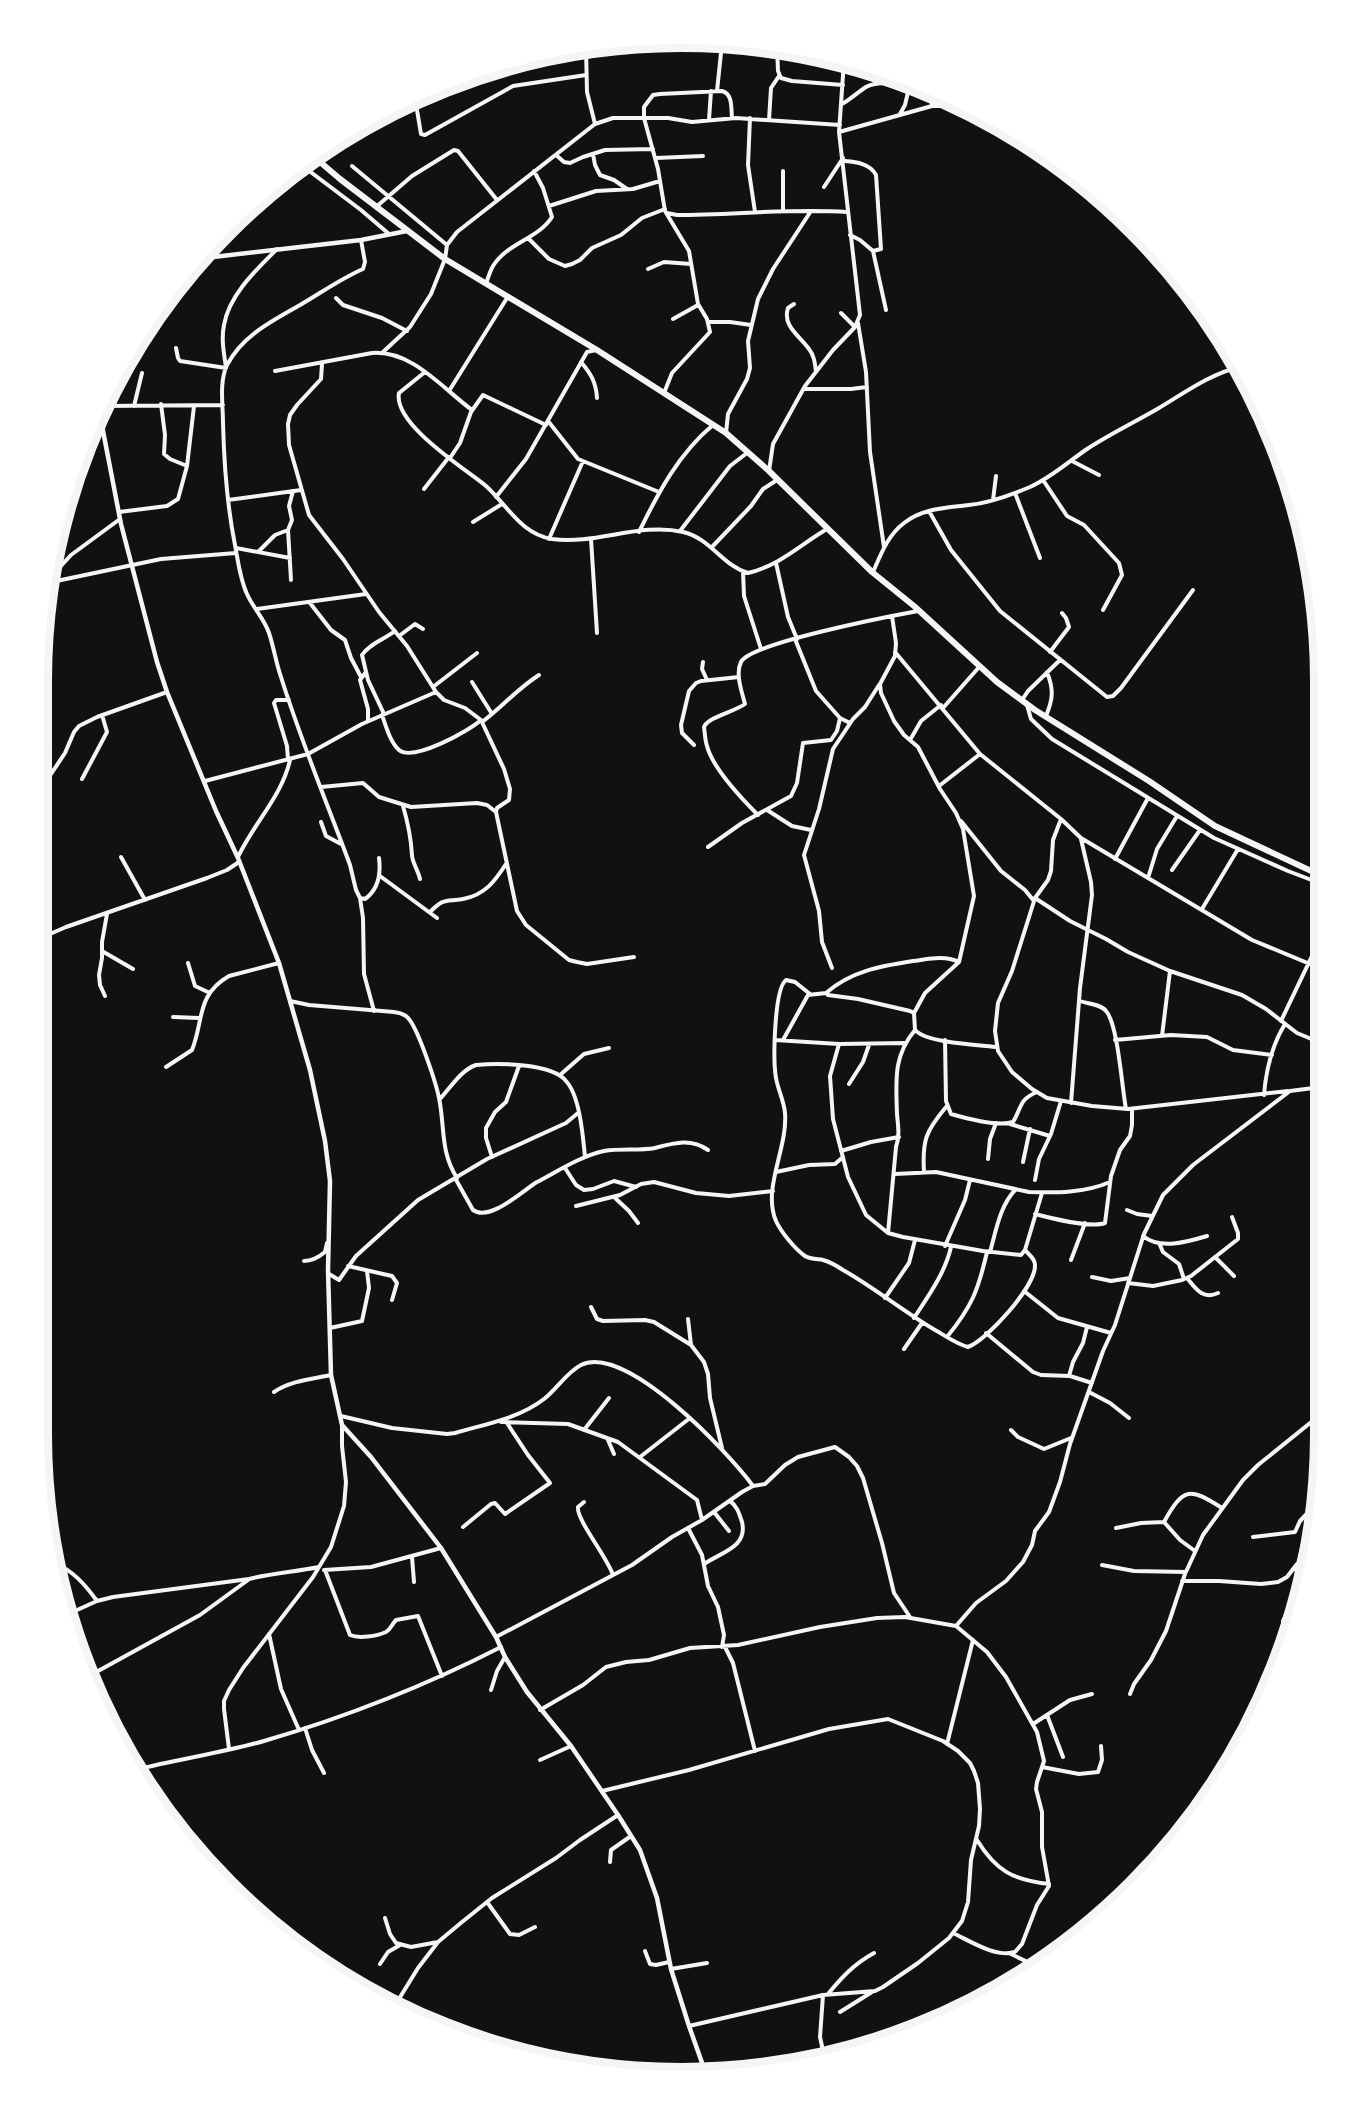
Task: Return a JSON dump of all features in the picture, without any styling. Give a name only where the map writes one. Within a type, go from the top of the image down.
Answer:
[{"type":"highway","points":[[320,162],[445,259],[597,350],[726,433],[769,471],[872,572],[1024,702],[1149,781],[1215,826],[1314,872]]},
{"type":"street","points":[[717,91],[723,49]]},
{"type":"street","points":[[586,55],[585,75],[595,124]]},
{"type":"street","points":[[769,120],[771,88],[779,76],[778,55]]},
{"type":"street","points":[[844,70],[839,132],[860,305],[856,325],[867,387],[870,452],[884,547]]},
{"type":"street","points":[[416,106],[421,134],[425,135],[513,86],[585,75]]},
{"type":"street","points":[[779,76],[792,81],[843,86]]},
{"type":"street","points":[[842,104],[868,86],[892,85]]},
{"type":"street","points":[[899,115],[908,97],[906,90]]},
{"type":"street","points":[[709,120],[711,91]]},
{"type":"street","points":[[664,394],[672,373],[710,332],[708,322],[698,304],[686,244],[666,211],[656,158],[644,118],[644,107],[653,95],[726,92],[732,118]]},
{"type":"street","points":[[932,100],[932,106]]},
{"type":"street","points":[[839,132],[932,106],[943,105]]},
{"type":"street","points":[[383,352],[407,331],[431,294],[445,259],[447,245],[457,232],[595,124],[613,118],[669,118],[692,122],[750,118],[840,126]]},
{"type":"street","points":[[750,118],[748,165],[755,212]]},
{"type":"street","points":[[556,155],[564,162],[570,163],[593,154],[613,150],[653,149]]},
{"type":"street","points":[[376,207],[421,169],[454,150],[458,151],[497,200]]},
{"type":"street","points":[[593,154],[600,175],[614,180],[627,190]]},
{"type":"street","points":[[656,158],[703,156]]},
{"type":"street","points":[[824,187],[843,159]]},
{"type":"street","points":[[843,159],[874,170],[876,175],[882,243],[881,249],[873,251]]},
{"type":"street","points":[[352,166],[447,245]]},
{"type":"street","points":[[308,170],[361,210],[389,235]]},
{"type":"street","points":[[486,284],[493,266],[502,255],[547,225],[552,217],[534,171]]},
{"type":"street","points":[[783,171],[783,211]]},
{"type":"street","points":[[549,206],[597,191],[627,190],[660,181]]},
{"type":"street","points":[[528,238],[549,259],[564,266],[580,260],[592,248],[621,235],[642,218],[666,211],[691,215],[783,211],[847,212]]},
{"type":"street","points":[[726,433],[728,414],[747,379],[750,368],[748,341],[758,299],[773,269],[811,211]]},
{"type":"street","points":[[211,257],[361,240],[407,231]]},
{"type":"street","points":[[850,235],[873,251],[886,309]]},
{"type":"street","points":[[226,368],[247,339],[258,329],[323,289],[363,269],[365,262],[361,240]]},
{"type":"street","points":[[277,248],[250,277],[226,316],[223,335],[226,368],[222,387],[230,522],[246,593],[268,632],[289,700],[360,897],[363,918],[364,974],[374,1011]]},
{"type":"street","points":[[648,268],[664,262],[691,264]]},
{"type":"street","points":[[336,298],[344,305],[382,318],[407,331]]},
{"type":"street","points":[[449,391],[507,298]]},
{"type":"street","points":[[673,319],[698,304]]},
{"type":"street","points":[[794,304],[788,308],[786,319],[792,330],[810,350],[816,372]]},
{"type":"street","points":[[840,313],[856,325]]},
{"type":"street","points":[[708,322],[752,325]]},
{"type":"street","points":[[769,471],[773,444],[804,389],[856,325]]},
{"type":"street","points":[[176,348],[180,361],[226,368]]},
{"type":"street","points":[[496,497],[517,472],[587,352],[597,350]]},
{"type":"street","points":[[275,371],[383,352],[403,358],[425,372],[472,410]]},
{"type":"street","points":[[581,362],[592,374],[597,398]]},
{"type":"street","points":[[322,364],[321,380],[297,405],[288,424],[289,445],[309,515],[399,636],[436,692],[444,700],[465,708],[481,721],[494,744],[510,789],[509,800],[495,812]]},
{"type":"street","points":[[872,572],[892,534],[905,522],[929,511],[993,500],[1043,480],[1088,449],[1183,394],[1231,369]]},
{"type":"street","points":[[425,372],[399,393],[400,406],[417,430],[496,497],[514,519],[549,539],[591,539],[639,532],[680,531],[712,547],[736,568],[754,572],[776,563],[828,528]]},
{"type":"street","points":[[135,406],[142,373]]},
{"type":"street","points":[[804,389],[867,387]]},
{"type":"street","points":[[424,489],[460,443],[472,410],[485,395],[547,423],[583,461],[659,492]]},
{"type":"street","points":[[161,404],[165,435],[164,454],[187,466]]},
{"type":"street","points":[[111,406],[223,405]]},
{"type":"street","points":[[119,512],[174,503],[178,499],[187,466],[194,406]]},
{"type":"street","points":[[639,532],[659,492],[695,440],[714,425]]},
{"type":"street","points":[[102,426],[120,519],[157,662],[167,692],[279,963],[310,1070],[325,1141],[330,1181],[328,1234],[331,1375],[342,1425],[346,1482],[344,1506],[331,1547],[319,1569],[243,1668],[224,1701],[229,1749]]},
{"type":"street","points":[[680,531],[730,466],[748,452]]},
{"type":"street","points":[[1072,460],[1099,475]]},
{"type":"street","points":[[549,539],[583,461]]},
{"type":"street","points":[[993,500],[996,476]]},
{"type":"street","points":[[712,547],[751,506],[762,489],[777,480]]},
{"type":"street","points":[[1043,480],[1050,487],[1067,516],[1084,525],[1119,563],[1122,575],[1103,610]]},
{"type":"street","points":[[228,500],[301,490]]},
{"type":"street","points":[[291,580],[288,530],[292,520],[289,506],[293,491]]},
{"type":"street","points":[[1015,493],[1040,558]]},
{"type":"street","points":[[473,522],[502,504]]},
{"type":"street","points":[[929,511],[951,550],[983,592],[1013,623],[1107,697],[1113,696],[1193,590]]},
{"type":"street","points":[[58,570],[71,555],[120,519]]},
{"type":"street","points":[[258,551],[275,535],[288,530]]},
{"type":"street","points":[[591,539],[597,633]]},
{"type":"street","points":[[56,580],[172,558],[236,550],[258,551],[290,558]]},
{"type":"street","points":[[776,563],[788,617],[816,691],[840,718],[850,723]]},
{"type":"street","points":[[743,571],[744,596],[761,649]]},
{"type":"street","points":[[257,609],[366,594]]},
{"type":"street","points":[[310,602],[331,630],[345,640],[361,677],[360,684],[366,702],[368,721]]},
{"type":"street","points":[[758,814],[726,780],[707,748],[704,727],[706,723],[745,704],[739,677],[741,662],[747,655],[761,649],[851,624],[919,610]]},
{"type":"street","points":[[1050,652],[1069,627],[1062,613]]},
{"type":"street","points":[[832,968],[822,942],[819,911],[804,857],[819,809],[833,749],[880,684],[895,652],[892,616]]},
{"type":"street","points":[[399,636],[416,624],[423,629]]},
{"type":"street","points":[[395,631],[363,652],[362,658],[394,744],[404,753],[430,748],[475,726],[492,714],[519,688],[538,675]]},
{"type":"street","points":[[895,652],[980,754],[1081,838],[1252,940],[1314,966]]},
{"type":"street","points":[[433,687],[477,653]]},
{"type":"street","points":[[1060,660],[1047,672],[1024,702],[1031,719],[1052,739],[1200,830],[1314,882]]},
{"type":"street","points":[[703,662],[702,669],[707,680]]},
{"type":"street","points":[[910,741],[921,721],[942,707],[980,666]]},
{"type":"street","points":[[361,677],[366,672]]},
{"type":"street","points":[[1045,717],[1053,696],[1053,687],[1047,672]]},
{"type":"street","points":[[694,745],[685,738],[681,725],[689,692],[696,683],[739,677]]},
{"type":"street","points":[[472,682],[492,714]]},
{"type":"street","points":[[880,684],[881,693],[894,721],[910,741],[918,747],[963,829],[974,896],[959,962],[925,993],[914,1013],[915,1030],[899,1056],[897,1073],[899,1137],[896,1147],[888,1233]]},
{"type":"street","points":[[48,778],[65,753],[74,732],[86,722],[167,692]]},
{"type":"street","points":[[205,781],[308,754],[368,721],[436,692]]},
{"type":"street","points":[[48,935],[217,874],[238,860],[256,823],[283,782],[289,760],[274,703],[276,700],[289,700]]},
{"type":"street","points":[[82,779],[107,732],[102,715]]},
{"type":"street","points":[[708,847],[742,823],[783,801],[794,792],[803,743],[831,740],[837,731],[840,718]]},
{"type":"street","points":[[939,786],[980,754]]},
{"type":"street","points":[[321,788],[363,783],[379,797],[411,807],[477,803],[487,805],[495,812],[512,891],[520,918],[526,925],[569,960],[587,964],[634,957]]},
{"type":"street","points":[[1115,859],[1148,798]]},
{"type":"street","points":[[403,806],[412,846],[412,857],[418,867],[420,879]]},
{"type":"street","points":[[767,810],[792,826],[811,830]]},
{"type":"street","points":[[1148,878],[1157,849],[1177,816]]},
{"type":"street","points":[[958,819],[979,841],[1000,871],[1026,890],[1034,900],[1087,930],[1170,971],[1242,995],[1266,1009],[1297,1033],[1314,1040]]},
{"type":"street","points":[[1060,819],[1053,840],[1051,871],[1048,880],[1034,900],[1015,963],[998,1003],[995,1030],[997,1047],[1012,1072],[1047,1098],[1126,1109],[1314,1088]]},
{"type":"street","points":[[321,822],[326,836],[343,845]]},
{"type":"street","points":[[1172,870],[1200,830]]},
{"type":"street","points":[[1071,1103],[1080,988],[1092,882],[1081,838]]},
{"type":"street","points":[[1202,909],[1238,849]]},
{"type":"street","points":[[121,857],[145,900]]},
{"type":"street","points":[[360,897],[363,899],[369,896],[376,886],[380,876],[379,858]]},
{"type":"street","points":[[430,912],[446,900],[465,899],[485,890],[491,886],[507,864]]},
{"type":"street","points":[[380,876],[437,918]]},
{"type":"street","points":[[105,996],[99,980],[107,914]]},
{"type":"street","points":[[1264,1095],[1268,1065],[1283,1022],[1314,950]]},
{"type":"street","points":[[102,951],[133,969]]},
{"type":"street","points":[[826,993],[835,984],[852,975],[884,965],[937,958],[959,962]]},
{"type":"street","points":[[188,963],[195,986],[210,993]]},
{"type":"street","points":[[166,1067],[192,1050],[203,1004],[222,980],[229,975],[279,963]]},
{"type":"street","points":[[1162,1036],[1170,971]]},
{"type":"street","points":[[810,994],[789,980],[782,983],[777,1000],[775,1040],[776,1078],[784,1105],[785,1125],[773,1191],[776,1220],[805,1256],[831,1263],[914,1318],[968,1347],[977,1342],[1014,1306],[1024,1291],[1035,1271],[1034,1258],[1025,1250]]},
{"type":"street","points":[[783,1040],[804,999],[810,994],[826,993],[914,1013]]},
{"type":"street","points":[[290,1001],[402,1014],[413,1023],[439,1099],[445,1151],[472,1210],[481,1213],[499,1208],[536,1183],[585,1157],[606,1151],[642,1149],[677,1142],[699,1143],[708,1150]]},
{"type":"street","points":[[1080,1002],[1105,1009],[1111,1021],[1126,1109]]},
{"type":"street","points":[[173,1017],[199,1018]]},
{"type":"street","points":[[915,1030],[921,1035],[945,1040],[997,1047]]},
{"type":"street","points":[[1115,1040],[1162,1036],[1207,1037],[1233,1050],[1272,1055]]},
{"type":"street","points":[[775,1040],[839,1044],[855,1042],[869,1045],[878,1042],[906,1043]]},
{"type":"street","points":[[945,1040],[947,1107],[951,1114],[996,1123],[1010,1123],[1050,1136]]},
{"type":"street","points":[[839,1044],[830,1076],[833,1119],[841,1151],[848,1177],[866,1215],[888,1233],[945,1246],[1021,1255],[1025,1250],[1042,1192]]},
{"type":"street","points":[[849,1084],[863,1062],[869,1045]]},
{"type":"street","points":[[560,1075],[584,1054],[609,1048]]},
{"type":"street","points":[[439,1099],[469,1067],[492,1064],[531,1066],[560,1075],[573,1091],[585,1157]]},
{"type":"street","points":[[492,1157],[486,1138],[486,1128],[495,1112],[506,1102],[519,1066]]},
{"type":"street","points":[[957,1626],[976,1604],[1006,1581],[1023,1562],[1032,1545],[1035,1531],[1049,1512],[1072,1438],[1111,1333],[1143,1236],[1163,1195],[1193,1165],[1290,1091]]},
{"type":"street","points":[[1010,1123],[1016,1118],[1021,1103],[1027,1096],[1037,1092]]},
{"type":"street","points":[[1035,1180],[1039,1159],[1050,1136],[1061,1101]]},
{"type":"street","points":[[924,1172],[923,1150],[926,1136],[933,1123],[947,1107]]},
{"type":"street","points":[[1035,1214],[1097,1226],[1105,1223],[1110,1182],[1120,1150],[1130,1136],[1132,1109]]},
{"type":"street","points":[[329,1274],[339,1280],[356,1256],[408,1207],[492,1157],[566,1123],[578,1113]]},
{"type":"street","points":[[988,1159],[990,1139],[996,1123]]},
{"type":"street","points":[[1023,1162],[1030,1129]]},
{"type":"street","points":[[841,1151],[899,1137]]},
{"type":"street","points":[[775,1173],[809,1165],[835,1164],[843,1157]]},
{"type":"street","points":[[565,1168],[576,1185],[584,1190],[614,1181],[636,1187]]},
{"type":"street","points":[[895,1174],[936,1172],[1016,1189],[1042,1192],[1097,1188],[1110,1182]]},
{"type":"street","points":[[945,1246],[965,1200],[970,1180]]},
{"type":"street","points":[[576,1206],[614,1197],[654,1182],[696,1192],[729,1196],[773,1191]]},
{"type":"street","points":[[947,1337],[971,1303],[1003,1209],[1009,1196],[1016,1189]]},
{"type":"street","points":[[614,1197],[638,1223]]},
{"type":"street","points":[[1127,1210],[1152,1216]]},
{"type":"street","points":[[1092,1277],[1153,1286],[1186,1279],[1238,1239],[1236,1224],[1232,1217]]},
{"type":"street","points":[[1071,1260],[1085,1223]]},
{"type":"street","points":[[304,1261],[316,1259],[325,1252],[328,1234]]},
{"type":"street","points":[[1143,1236],[1153,1243],[1207,1236]]},
{"type":"street","points":[[885,1298],[905,1271],[915,1240]]},
{"type":"street","points":[[1159,1243],[1162,1252],[1179,1264],[1186,1279],[1198,1292],[1209,1296],[1218,1293]]},
{"type":"street","points":[[914,1318],[949,1259],[951,1246]]},
{"type":"street","points":[[1215,1257],[1234,1275]]},
{"type":"street","points":[[348,1266],[392,1276],[396,1280],[392,1300]]},
{"type":"street","points":[[330,1328],[362,1321],[369,1288],[367,1271]]},
{"type":"street","points":[[1024,1291],[1058,1318],[1111,1333]]},
{"type":"street","points":[[591,1307],[597,1319],[654,1322],[691,1345],[704,1362],[708,1374],[710,1398],[722,1449]]},
{"type":"street","points":[[688,1319],[691,1345]]},
{"type":"street","points":[[904,1349],[922,1322]]},
{"type":"street","points":[[1069,1376],[1072,1362],[1083,1343],[1087,1327]]},
{"type":"street","points":[[986,1332],[1033,1372],[1041,1375],[1069,1376],[1092,1383]]},
{"type":"street","points":[[341,1416],[392,1428],[447,1434],[517,1415],[538,1404],[579,1366],[596,1362],[636,1377],[659,1391],[722,1449],[753,1486]]},
{"type":"street","points":[[274,1392],[291,1384],[331,1375]]},
{"type":"street","points":[[1089,1392],[1110,1403],[1129,1418]]},
{"type":"street","points":[[584,1430],[609,1398]]},
{"type":"street","points":[[640,1457],[690,1418]]},
{"type":"street","points":[[1130,1694],[1166,1630],[1182,1581],[1203,1535],[1243,1480],[1257,1465],[1314,1420]]},
{"type":"street","points":[[498,1421],[568,1424],[618,1442],[697,1500],[702,1520]]},
{"type":"street","points":[[463,1527],[491,1503],[495,1503],[505,1514],[550,1483],[506,1422]]},
{"type":"street","points":[[342,1425],[371,1457],[441,1548],[496,1637],[505,1657],[540,1710],[571,1746],[640,1850],[657,1898],[671,1969],[703,2066]]},
{"type":"street","points":[[1011,1430],[1018,1437],[1044,1449],[1072,1438]]},
{"type":"street","points":[[608,1439],[614,1454]]},
{"type":"street","points":[[496,1637],[613,1575],[753,1486],[765,1484],[798,1457],[829,1448],[841,1449],[857,1466],[863,1478],[894,1593],[910,1617]]},
{"type":"street","points":[[1164,1522],[1178,1500],[1189,1493],[1197,1493],[1222,1508]]},
{"type":"street","points":[[704,1564],[740,1542],[743,1535],[737,1508],[730,1501]]},
{"type":"street","points":[[584,1502],[578,1507],[578,1514],[601,1550],[613,1575]]},
{"type":"street","points":[[1253,1537],[1295,1532],[1300,1521],[1310,1511]]},
{"type":"street","points":[[714,1512],[729,1531]]},
{"type":"street","points":[[1116,1528],[1141,1523],[1164,1522]]},
{"type":"street","points":[[1164,1522],[1180,1540],[1195,1551]]},
{"type":"street","points":[[688,1528],[699,1548],[708,1586],[718,1607],[724,1647],[733,1663],[755,1751]]},
{"type":"street","points":[[1297,1579],[1298,1563],[1305,1540]]},
{"type":"street","points":[[74,1611],[97,1600],[319,1569],[371,1567],[441,1548]]},
{"type":"street","points":[[412,1557],[414,1582]]},
{"type":"street","points":[[1182,1581],[1261,1584],[1278,1582],[1287,1577],[1298,1563]]},
{"type":"street","points":[[1102,1565],[1134,1571],[1186,1572]]},
{"type":"street","points":[[63,1567],[84,1583],[97,1600]]},
{"type":"street","points":[[325,1570],[350,1635],[357,1637],[383,1633],[388,1631],[396,1620],[418,1616],[442,1676]]},
{"type":"street","points":[[95,1673],[200,1615],[249,1579]]},
{"type":"street","points":[[540,1710],[583,1685],[606,1667],[649,1660],[690,1648],[724,1647],[877,1618],[910,1617],[957,1626],[987,1652],[1006,1677],[1033,1724],[1044,1761],[1036,1782],[1036,1789],[1042,1812],[1042,1847],[1049,1884],[1037,1905],[1022,1944],[1010,1954]]},
{"type":"street","points":[[269,1635],[281,1689],[299,1730]]},
{"type":"street","points":[[947,1744],[973,1640]]},
{"type":"street","points":[[144,1768],[229,1749],[305,1728],[386,1700],[501,1647]]},
{"type":"street","points":[[491,1690],[497,1671],[505,1657]]},
{"type":"street","points":[[1033,1724],[1070,1700],[1092,1694]]},
{"type":"street","points":[[1047,1715],[1063,1757]]},
{"type":"street","points":[[602,1791],[631,1785],[829,1729],[888,1719],[947,1744],[965,1758],[978,1783],[980,1809],[977,1839],[971,1860],[966,1912],[953,1933],[934,1951],[883,1987],[840,2012]]},
{"type":"street","points":[[305,1728],[312,1750],[324,1773]]},
{"type":"street","points":[[540,1760],[571,1746]]},
{"type":"street","points":[[1042,1767],[1079,1774],[1098,1772],[1102,1760],[1101,1746]]},
{"type":"street","points":[[398,2000],[418,1968],[438,1942],[487,1902],[618,1815]]},
{"type":"street","points":[[610,1862],[611,1850],[631,1836]]},
{"type":"street","points":[[977,1839],[987,1857],[1003,1871],[1025,1880],[1049,1884]]},
{"type":"street","points":[[487,1902],[510,1934],[519,1935],[535,1927]]},
{"type":"street","points":[[385,1918],[393,1940],[400,1945],[411,1947],[438,1942]]},
{"type":"street","points":[[953,1933],[988,1949],[1010,1954],[1028,1963]]},
{"type":"street","points":[[380,1964],[388,1952],[400,1945]]},
{"type":"street","points":[[645,1951],[652,1965],[669,1962]]},
{"type":"street","points":[[823,2050],[820,2037],[826,1995],[848,1970],[874,1953]]},
{"type":"street","points":[[671,1969],[707,1963]]},
{"type":"street","points":[[689,2026],[826,1995],[874,1991]]}]
